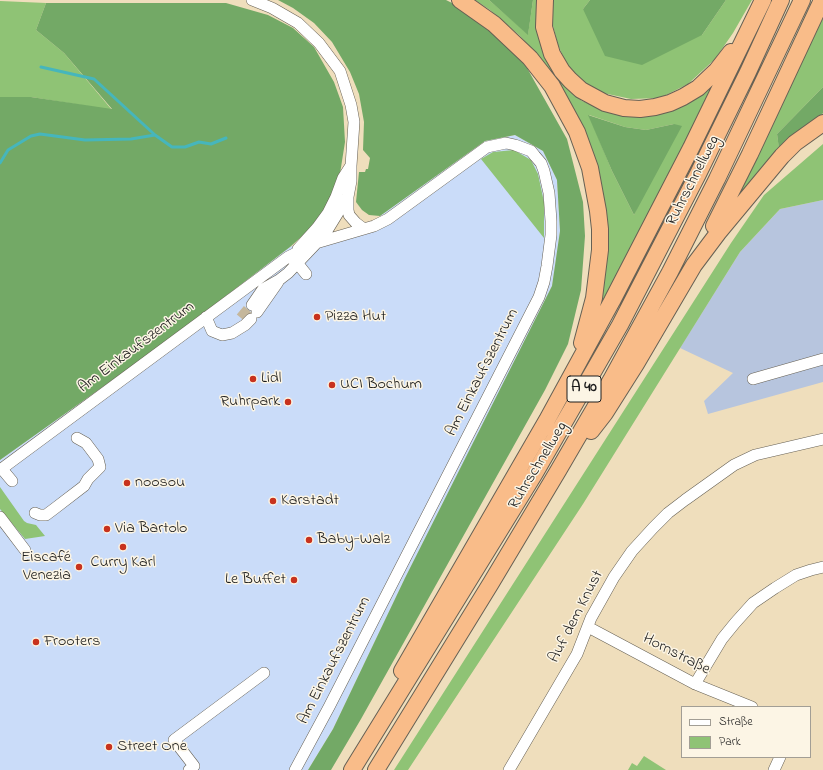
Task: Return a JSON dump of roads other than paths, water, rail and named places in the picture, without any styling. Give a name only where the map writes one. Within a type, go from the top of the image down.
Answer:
[{"type":"highway","points":[[460,0],[508,36],[530,58],[543,74],[560,99],[578,132],[590,168],[600,229],[598,270],[589,320],[577,358],[564,389]]},
{"type":"highway","points":[[545,0],[544,27],[547,41],[552,54],[562,71],[570,80],[592,97],[605,103],[624,108],[640,109],[670,103],[698,88],[717,70],[731,52],[761,4]]},
{"type":"highway","name":"Ruhrschnellweg","points":[[355,766],[531,480],[600,360],[698,174],[748,72],[781,0]]},
{"type":"highway","name":"Ruhrschnellweg","points":[[376,770],[558,472],[611,380],[670,272],[741,131],[802,0]]},
{"type":"highway","points":[[685,281],[750,154],[822,0]]},
{"type":"highway","points":[[355,766],[411,654],[564,389],[612,301],[688,155],[761,4]]},
{"type":"highway","points":[[558,472],[605,413],[636,364],[697,260],[768,171],[796,143],[823,123]]},
{"type":"street","name":"Am Einkaufszentrum","points":[[1,470],[291,255],[317,228],[341,208],[348,198],[353,162],[354,122],[351,104],[340,71],[319,43],[298,23],[272,8],[252,0]]},
{"type":"street","name":"Am Einkaufszentrum","points":[[291,255],[316,243],[374,226],[388,219],[487,147],[506,143],[524,148],[536,156],[544,171],[549,193],[551,235],[544,282],[538,297],[330,707],[295,770]]},
{"type":"street","name":"Am Einkaufszentrum","points":[[341,208],[343,178],[353,162]]},
{"type":"street","points":[[206,317],[212,331],[222,336],[232,333],[245,325],[250,314],[279,280],[298,264],[325,234],[341,208],[364,229]]},
{"type":"street","points":[[291,255],[306,274]]},
{"type":"street","points":[[753,379],[823,359]]},
{"type":"street","points":[[35,513],[46,515],[81,489],[88,479],[100,467],[98,459],[86,443],[77,438]]},
{"type":"street","name":"Auf dem Knust","points":[[509,770],[577,654],[591,618],[614,577],[632,552],[653,528],[679,504],[734,465],[755,455],[823,439]]},
{"type":"street","points":[[1,470],[12,481]]},
{"type":"street","points":[[0,517],[25,550]]},
{"type":"street","points":[[694,684],[722,639],[753,603],[796,575],[823,567]]},
{"type":"street","name":"Hornstraße","points":[[588,627],[694,684],[749,706]]},
{"type":"street","points":[[189,770],[194,766],[174,740],[264,673]]},
{"type":"street","points":[[774,770],[780,758]]},
{"type":"waterway","points":[[41,67],[94,79],[155,135],[172,147],[185,147],[199,142],[211,144],[226,138]]},
{"type":"waterway","points":[[0,163],[8,150],[31,136],[40,134],[85,140],[131,139],[155,135]]},
{"type":"tunnel","points":[[241,318],[252,305]]},
{"type":"place","name":"Pizza Hut","points":[[317,317]]},
{"type":"place","name":"Lidl","points":[[253,379]]},
{"type":"place","name":"UCI Bochum","points":[[332,385]]},
{"type":"place","name":"Ruhrpark","points":[[288,402]]},
{"type":"place","name":"noosou","points":[[127,483]]},
{"type":"place","name":"Karstadt","points":[[273,501]]},
{"type":"place","name":"Via Bartolo","points":[[107,529]]},
{"type":"place","name":"Baby-Walz","points":[[309,540]]},
{"type":"place","name":"Curry Karl","points":[[123,547]]},
{"type":"place","name":"Eiscafé Venezia","points":[[79,567]]},
{"type":"place","name":"Le Buffet","points":[[294,580]]},
{"type":"place","name":"Frooters","points":[[36,642]]},
{"type":"place","name":"Street One","points":[[109,747]]}]
